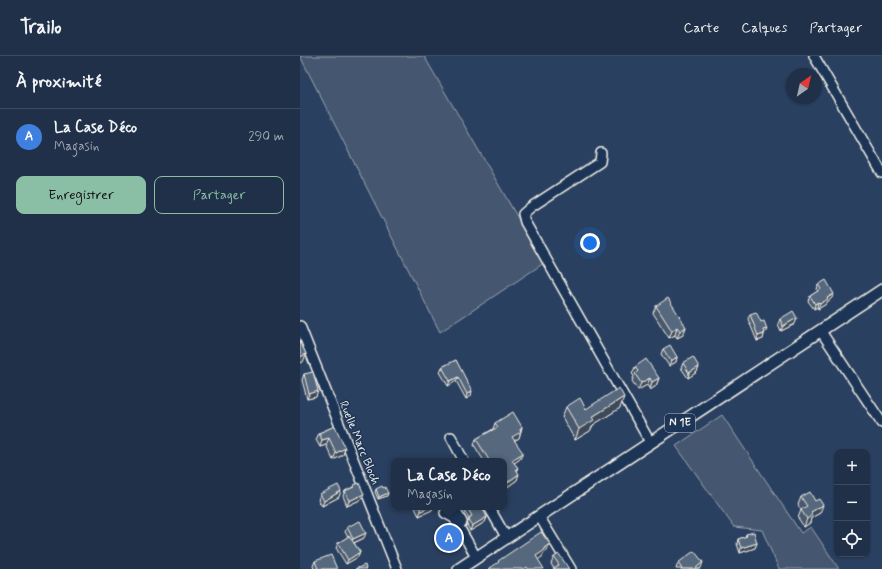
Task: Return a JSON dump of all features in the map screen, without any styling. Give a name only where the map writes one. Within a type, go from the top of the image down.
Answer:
[{"type":"main road","name":"N 1E","points":[[459,569],[882,290]]},
{"type":"street","points":[[814,56],[882,173]]},
{"type":"street","points":[[601,153],[600,162],[523,214],[525,222],[650,442]]},
{"type":"street","name":"Ruelle Marc Bloch","points":[[300,326],[397,569]]},
{"type":"street","points":[[820,330],[882,423]]},
{"type":"street","points":[[451,437],[462,458]]},
{"type":"street","points":[[455,510],[478,556]]},
{"type":"street","points":[[491,510],[506,538]]},
{"type":"street","points":[[445,513],[454,518],[478,556]]},
{"type":"street","points":[[539,516],[571,569]]},
{"type":"shaded area","points":[[300,56],[424,56],[544,263],[440,332]]},
{"type":"shaded area","points":[[722,415],[801,533],[811,527],[839,569],[779,569],[762,530],[734,527],[676,446]]},
{"type":"building","points":[[826,280],[834,294],[820,304],[818,302],[815,304],[810,296],[821,289],[818,285]]},
{"type":"building","points":[[668,298],[686,327],[680,331],[677,327],[672,331],[656,306]]},
{"type":"building","points":[[793,311],[797,318],[783,326],[780,319]]},
{"type":"building","points":[[756,312],[761,322],[764,321],[767,329],[763,330],[764,334],[758,336],[750,314]]},
{"type":"building","points":[[300,341],[306,354],[300,357]]},
{"type":"building","points":[[670,345],[677,357],[671,361],[663,349]]},
{"type":"building","points":[[693,357],[699,367],[689,373],[683,363]]},
{"type":"building","points":[[646,359],[659,378],[652,382],[650,378],[641,383],[635,374],[638,371],[635,367]]},
{"type":"building","points":[[456,360],[472,391],[467,394],[458,377],[450,381],[442,367]]},
{"type":"building","points":[[313,372],[318,391],[309,394],[304,374]]},
{"type":"building","points":[[619,388],[624,397],[592,417],[594,420],[579,429],[566,407],[580,398],[586,409]]},
{"type":"building","points":[[513,412],[522,427],[520,429],[521,432],[512,437],[523,453],[512,460],[518,468],[516,469],[519,474],[508,482],[507,458],[488,458],[476,439],[498,427],[495,423]]},
{"type":"building","points":[[335,426],[345,448],[336,453],[329,438],[322,440],[319,433]]},
{"type":"building","points":[[359,483],[364,494],[349,501],[345,491]]},
{"type":"building","points":[[338,485],[341,491],[324,501],[320,494]]},
{"type":"building","points":[[382,486],[383,488],[385,487],[388,493],[379,497],[376,489]]},
{"type":"building","points":[[810,492],[815,501],[819,499],[823,505],[811,512],[812,515],[807,519],[801,510],[807,506],[801,497]]},
{"type":"building","points":[[469,510],[484,510],[487,517],[472,526],[469,520],[472,516]]},
{"type":"building","points":[[360,521],[366,533],[353,539],[347,527]]},
{"type":"building","points":[[453,525],[460,537],[449,543],[442,530]]},
{"type":"building","points":[[541,532],[550,544],[544,548],[545,550],[536,556],[544,569],[528,569],[527,567],[524,569],[488,569],[499,562],[498,561]]},
{"type":"building","points":[[754,532],[757,543],[741,548],[738,539],[747,536],[746,534]]},
{"type":"building","points":[[349,536],[360,552],[348,560],[338,543]]},
{"type":"building","points":[[694,551],[703,562],[695,569],[682,569],[678,563]]},
{"type":"building","points":[[559,554],[569,569],[553,569],[559,565],[554,557]]},
{"type":"building","points":[[331,555],[337,569],[318,569],[315,561]]},
{"type":"building","points":[[365,565],[366,569],[355,569]]},
{"type":"place","name":"La Case Déco","points":[[449,538]]}]
